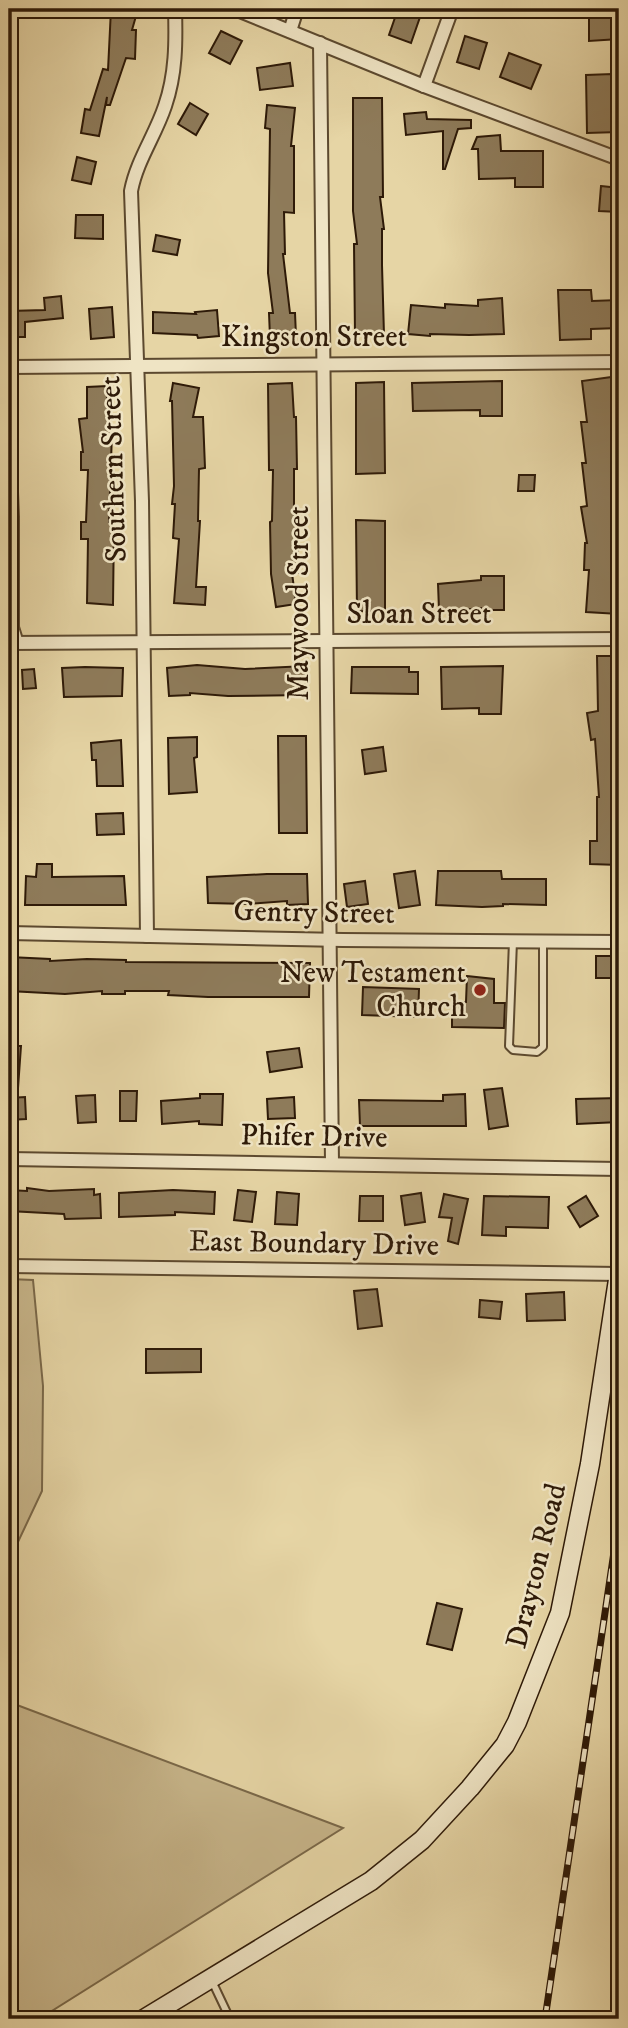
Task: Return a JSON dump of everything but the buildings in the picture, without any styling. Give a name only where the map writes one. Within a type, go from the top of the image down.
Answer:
[{"type":"main road","name":"Drayton Road","points":[[144,2019],[372,1881],[422,1840],[505,1745],[517,1722],[560,1613],[590,1464],[619,1273]]},
{"type":"street","name":"Southern Street","points":[[147,936],[144,642],[131,191],[139,162],[157,127],[172,80],[175,9]]},
{"type":"street","points":[[235,9],[424,86],[619,159]]},
{"type":"street","points":[[290,31],[297,9]]},
{"type":"street","points":[[424,86],[452,9]]},
{"type":"street","name":"Maywood Street","points":[[320,43],[332,1163]]},
{"type":"street","name":"Kingston Street","points":[[9,366],[619,362]]},
{"type":"street","name":"Sloan Street","points":[[14,643],[619,639]]},
{"type":"street","name":"Gentry Street","points":[[9,933],[328,940],[619,942]]},
{"type":"street","name":"Phifer Drive","points":[[9,1159],[619,1169]]},
{"type":"street","name":"East Boundary Drive","points":[[9,1266],[619,1273]]},
{"type":"lane","points":[[9,366],[15,517],[14,643]]},
{"type":"lane","points":[[513,941],[509,1046],[513,1050],[537,1052],[543,1046],[544,941]]},
{"type":"lane","points":[[211,1979],[230,2019]]},
{"type":"shaded area","points":[[9,1279],[33,1280],[43,1386],[42,1491],[9,1561]]},
{"type":"shaded area","points":[[9,1702],[343,1828],[39,2019],[9,2019]]},
{"type":"railway","points":[[545,2019],[619,1518]]},
{"type":"place","name":"New Testament Church","points":[[480,990]]}]
